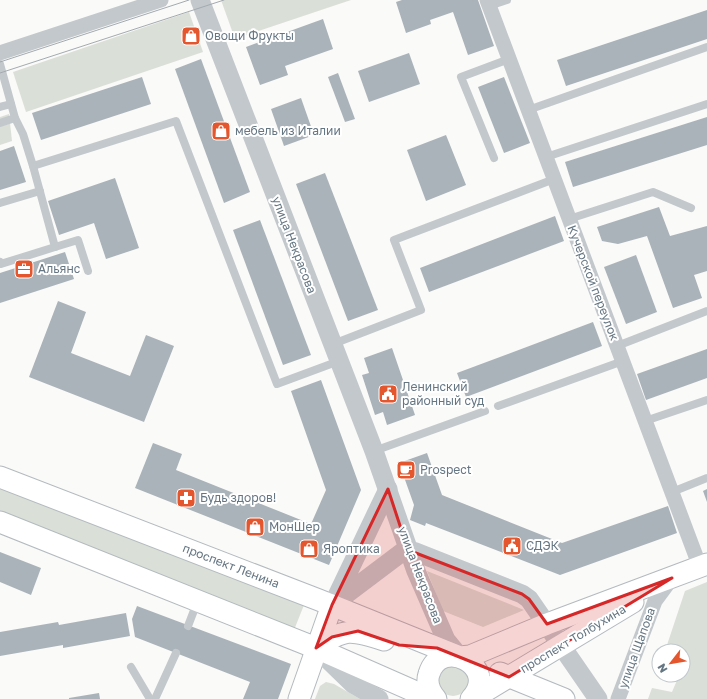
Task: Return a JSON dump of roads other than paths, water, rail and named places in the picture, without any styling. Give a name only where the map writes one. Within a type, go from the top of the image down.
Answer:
[{"type":"main road","name":"проспект Ленина","points":[[0,477],[332,605],[564,699]]},
{"type":"main road","points":[[0,522],[316,648],[432,699]]},
{"type":"main road","name":"проспект Толбухина","points":[[436,699],[430,691],[428,683],[432,667],[445,657],[464,658],[470,656],[547,624],[704,565]]},
{"type":"main road","name":"проспект Толбухина","points":[[472,699],[562,646],[672,578]]},
{"type":"main road","points":[[299,699],[332,605]]},
{"type":"main road","points":[[316,648],[332,637],[349,631],[358,631],[400,645],[437,648]]},
{"type":"main road","points":[[464,658],[473,665],[479,680],[478,688],[472,699]]},
{"type":"street","points":[[0,53],[161,0]]},
{"type":"street","name":"улица Некрасова","points":[[200,0],[374,452],[408,550],[433,613],[446,640],[464,658]]},
{"type":"street","name":"Кучерской переулок","points":[[488,3],[672,492],[704,565]]},
{"type":"street","points":[[332,605],[388,489]]},
{"type":"street","points":[[332,605],[401,553],[408,550],[424,554],[522,594],[529,599],[598,699]]},
{"type":"street","name":"улица Щапова","points":[[618,699],[655,601],[672,578]]},
{"type":"street","points":[[316,648],[353,684],[378,699]]},
{"type":"lane","points":[[488,3],[507,0]]},
{"type":"lane","points":[[528,110],[707,47]]},
{"type":"lane","points":[[494,158],[461,77],[509,59]]},
{"type":"lane","points":[[0,64],[11,104],[23,134],[33,166],[55,247]]},
{"type":"lane","points":[[0,107],[11,104]]},
{"type":"lane","points":[[546,157],[707,104]]},
{"type":"lane","points":[[0,123],[16,118]]},
{"type":"lane","points":[[33,166],[176,121],[277,384],[421,310],[394,240],[549,181],[553,177]]},
{"type":"lane","points":[[0,203],[40,191]]},
{"type":"lane","points":[[569,219],[653,192],[691,208]]},
{"type":"lane","points":[[0,262],[0,264],[78,240],[88,271]]},
{"type":"lane","points":[[617,346],[707,311]]},
{"type":"lane","points":[[498,406],[623,361]]},
{"type":"lane","points":[[645,420],[707,400]]},
{"type":"lane","points":[[374,452],[485,411]]},
{"type":"lane","points":[[672,492],[707,478]]},
{"type":"lane","points":[[188,626],[198,600]]},
{"type":"lane","points":[[155,699],[176,654]]},
{"type":"lane","points":[[131,667],[150,699]]},
{"type":"tram line","points":[[0,62],[189,0]]},
{"type":"tram line","points":[[0,73],[224,0]]},
{"type":"place","name":"Овощи Фрукты","points":[[191,36]]},
{"type":"place","name":"мебель из Италии","points":[[221,131]]},
{"type":"place","name":"Альянс","points":[[24,269]]},
{"type":"place","name":"Ленинский районный суд","points":[[388,394]]},
{"type":"place","name":"Prospect","points":[[406,470]]},
{"type":"place","name":"Будь здоров!","points":[[186,498]]},
{"type":"place","name":"МонШер","points":[[255,527]]},
{"type":"place","name":"СДЭК","points":[[512,546]]},
{"type":"place","name":"Яроптика","points":[[309,549]]}]
